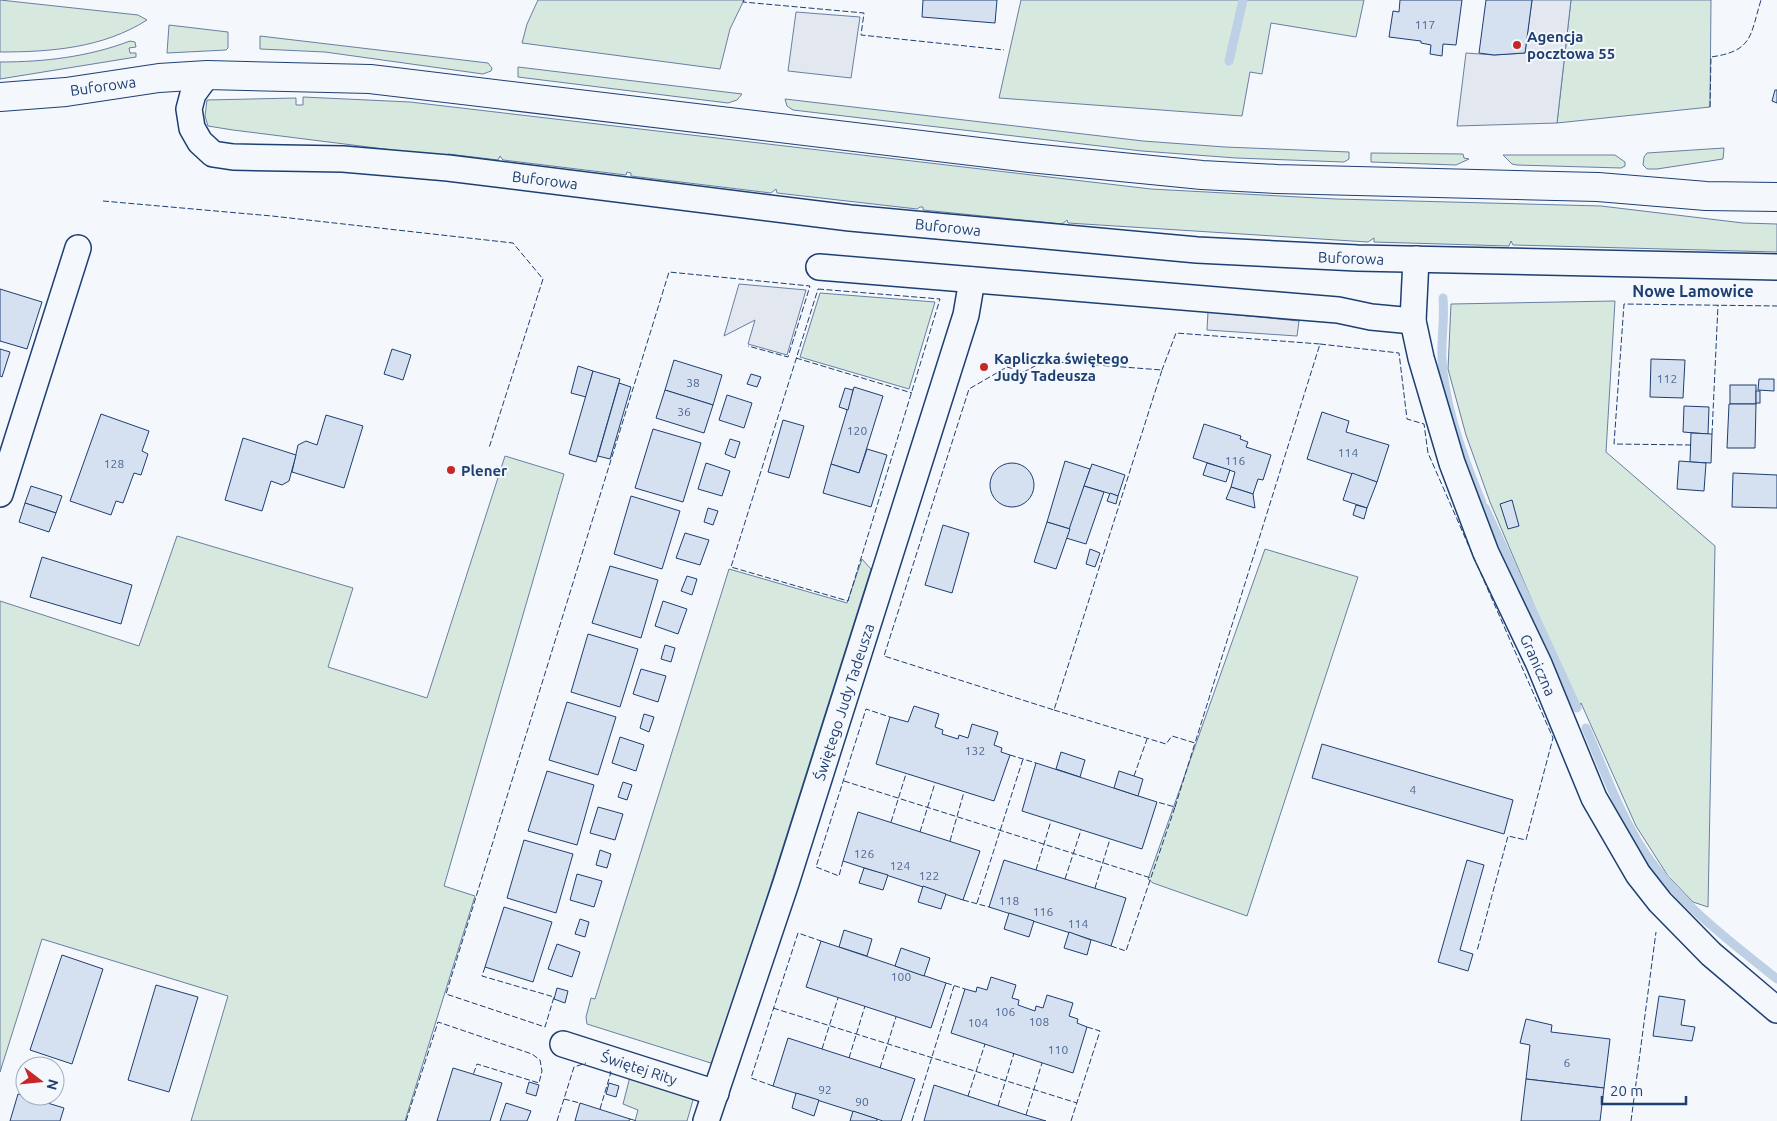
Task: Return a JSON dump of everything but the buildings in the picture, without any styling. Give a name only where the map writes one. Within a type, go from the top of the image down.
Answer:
[{"type":"main road","name":"Buforowa","points":[[0,97],[66,92],[159,78],[206,75],[370,79],[1030,158],[1202,175],[1277,179],[1598,187],[1706,196],[1777,198]]},
{"type":"street","name":"Buforowa","points":[[206,75],[193,94],[188,109],[192,128],[200,142],[213,154],[233,157],[343,159],[448,168],[746,206],[995,232],[1197,250],[1416,260],[1777,267]]},
{"type":"street","points":[[0,494],[78,248]]},
{"type":"street","name":"Graniczna","points":[[1416,260],[1413,321],[1423,366],[1455,472],[1486,553],[1539,664],[1594,798],[1638,874],[1660,902],[1710,954],[1777,1010]]},
{"type":"street","points":[[819,267],[1338,310],[1380,318],[1413,321]]},
{"type":"street","name":"Świętego Judy Tadeusza","points":[[706,1121],[792,865],[966,315],[972,280]]},
{"type":"street","name":"Świętej Rity","points":[[563,1044],[716,1093]]},
{"type":"shaded area","points":[[0,0],[138,15],[147,20],[113,37],[95,42],[38,51],[0,52]]},
{"type":"shaded area","points":[[538,0],[744,0],[730,29],[720,69],[522,43],[527,24]]},
{"type":"shaded area","points":[[1021,0],[1364,0],[1356,37],[1271,23],[1262,74],[1250,72],[1242,116],[999,98]]},
{"type":"shaded area","points":[[1532,0],[1571,0],[1557,123],[1457,126],[1466,53],[1494,55],[1525,53]]},
{"type":"shaded area","points":[[1571,0],[1711,0],[1710,107],[1557,123]]},
{"type":"shaded area","points":[[796,12],[860,17],[851,78],[788,71]]},
{"type":"shaded area","points":[[169,25],[228,32],[228,48],[226,50],[167,53]]},
{"type":"shaded area","points":[[260,36],[488,63],[492,68],[491,71],[483,74],[325,52],[260,49]]},
{"type":"shaded area","points":[[130,41],[135,42],[136,47],[129,48],[130,53],[136,53],[136,57],[0,79],[0,62],[66,58]]},
{"type":"shaded area","points":[[518,67],[742,94],[737,100],[728,103],[518,77]]},
{"type":"shaded area","points":[[303,97],[410,102],[1151,189],[1336,199],[1601,206],[1743,223],[1777,224],[1777,252],[1513,245],[1511,241],[1509,246],[1374,242],[1374,238],[1368,242],[1068,223],[1067,220],[1062,224],[923,210],[923,207],[917,209],[777,193],[776,189],[771,193],[631,176],[631,173],[627,172],[626,175],[503,160],[500,156],[498,160],[448,154],[448,157],[233,130],[208,126],[205,116],[207,100],[296,98],[296,105],[303,105]]},
{"type":"shaded area","points":[[785,99],[1143,141],[1225,147],[1349,152],[1349,159],[1344,162],[1236,158],[1142,151],[793,110],[787,106]]},
{"type":"shaded area","points":[[1724,148],[1723,159],[1657,169],[1647,169],[1643,165],[1644,157],[1647,153]]},
{"type":"shaded area","points":[[1371,153],[1463,154],[1464,158],[1469,159],[1456,165],[1371,162]]},
{"type":"shaded area","points":[[1503,155],[1615,155],[1625,162],[1625,166],[1621,168],[1517,165],[1512,164]]},
{"type":"shaded area","points":[[739,284],[806,290],[787,355],[748,344],[755,320],[724,336]]},
{"type":"shaded area","points":[[820,293],[935,302],[909,389],[800,357]]},
{"type":"shaded area","points":[[1615,301],[1606,452],[1715,546],[1708,907],[1693,902],[1668,876],[1636,826],[1581,703],[1578,709],[1490,502],[1466,435],[1448,369],[1451,304]]},
{"type":"shaded area","points":[[1208,312],[1299,321],[1297,336],[1207,330]]},
{"type":"shaded area","points":[[505,456],[564,474],[444,886],[475,896],[405,1121],[191,1121],[228,996],[42,939],[0,1072],[0,601],[139,646],[177,536],[353,588],[328,667],[427,698]]},
{"type":"shaded area","points":[[1265,549],[1358,577],[1247,916],[1153,883],[1148,879]]},
{"type":"shaded area","points":[[862,559],[871,569],[714,1064],[587,1024],[586,1017],[591,998],[595,999],[729,569],[847,603]]},
{"type":"shaded area","points":[[631,1073],[695,1093],[687,1121],[635,1121],[638,1110],[623,1104]]},
{"type":"waterway","points":[[1229,61],[1243,0]]},
{"type":"waterway","points":[[1443,298],[1442,359],[1447,395],[1462,451],[1482,503]]},
{"type":"waterway","points":[[1485,508],[1577,708]]},
{"type":"waterway","points":[[1586,728],[1613,792],[1645,853],[1673,889],[1689,905],[1777,979]]},
{"type":"fence","points":[[744,0],[743,2],[864,13],[861,35],[1004,50]]},
{"type":"fence","points":[[1710,107],[1711,57],[1735,51],[1748,40],[1761,0]]},
{"type":"fence","points":[[103,201],[272,216],[513,243],[543,279],[489,448]]},
{"type":"fence","points":[[485,967],[482,976],[554,997],[545,1027],[446,994],[669,272],[810,286],[788,357],[748,346]]},
{"type":"fence","points":[[818,289],[940,299],[848,601],[731,567],[818,289]]},
{"type":"fence","points":[[1691,445],[1614,444],[1624,304],[1777,306]]},
{"type":"fence","points":[[1712,434],[1718,305]]},
{"type":"fence","points":[[1054,710],[1166,744],[1172,736],[1195,743],[1320,344],[1176,333],[1162,370]]},
{"type":"fence","points":[[1320,344],[1399,353],[1407,419],[1424,424],[1428,453],[1553,738],[1526,840],[1508,836],[1477,951]]},
{"type":"fence","points":[[796,358],[912,393]]},
{"type":"fence","points":[[1044,361],[1162,370],[1054,710],[884,656],[969,389],[1007,367],[1024,372],[1044,361]]},
{"type":"fence","points":[[843,861],[839,876],[816,867],[866,709],[890,717]]},
{"type":"fence","points":[[1134,776],[1147,739]]},
{"type":"fence","points":[[1175,807],[1195,743]]},
{"type":"fence","points":[[1010,755],[1036,763]]},
{"type":"fence","points":[[977,903],[1023,759]]},
{"type":"fence","points":[[891,822],[906,774]]},
{"type":"fence","points":[[844,781],[1151,878]]},
{"type":"fence","points":[[920,832],[935,783]]},
{"type":"fence","points":[[950,841],[964,792]]},
{"type":"fence","points":[[1111,946],[1126,951],[1175,807],[1157,802]]},
{"type":"fence","points":[[1036,870],[1051,821]]},
{"type":"fence","points":[[1065,879],[1081,830]]},
{"type":"fence","points":[[1095,888],[1110,839]]},
{"type":"fence","points":[[963,900],[989,907]]},
{"type":"fence","points":[[1631,1121],[1656,932]]},
{"type":"fence","points":[[773,1086],[751,1078],[798,933],[821,941]]},
{"type":"fence","points":[[946,983],[965,989]]},
{"type":"fence","points":[[912,1121],[954,986]]},
{"type":"fence","points":[[822,1049],[838,998]]},
{"type":"fence","points":[[849,1058],[865,1006]]},
{"type":"fence","points":[[773,1008],[1077,1103]]},
{"type":"fence","points":[[880,1068],[896,1017]]},
{"type":"fence","points":[[406,1121],[438,1022],[532,1054],[540,1060],[542,1071],[539,1083],[477,1064],[473,1075]]},
{"type":"fence","points":[[1071,1121],[1100,1031],[1087,1027]]},
{"type":"fence","points":[[968,1096],[985,1044]]},
{"type":"fence","points":[[998,1106],[1014,1053]]},
{"type":"fence","points":[[557,1121],[574,1067],[586,1063]]},
{"type":"fence","points":[[1026,1115],[1042,1063]]},
{"type":"fence","points":[[600,1109],[611,1072],[608,1071]]},
{"type":"fence","points":[[564,1099],[580,1103]]},
{"type":"fence","points":[[630,1119],[637,1121]]},
{"type":"place","name":"Agencja pocztowa 55","points":[[1517,45]]},
{"type":"place","name":"Kapliczka świętego Judy Tadeusza","points":[[984,367]]},
{"type":"place","name":"Plener","points":[[451,470]]},
{"type":"district","name":"Nowe Lamowice","points":[[1693,291]]}]
